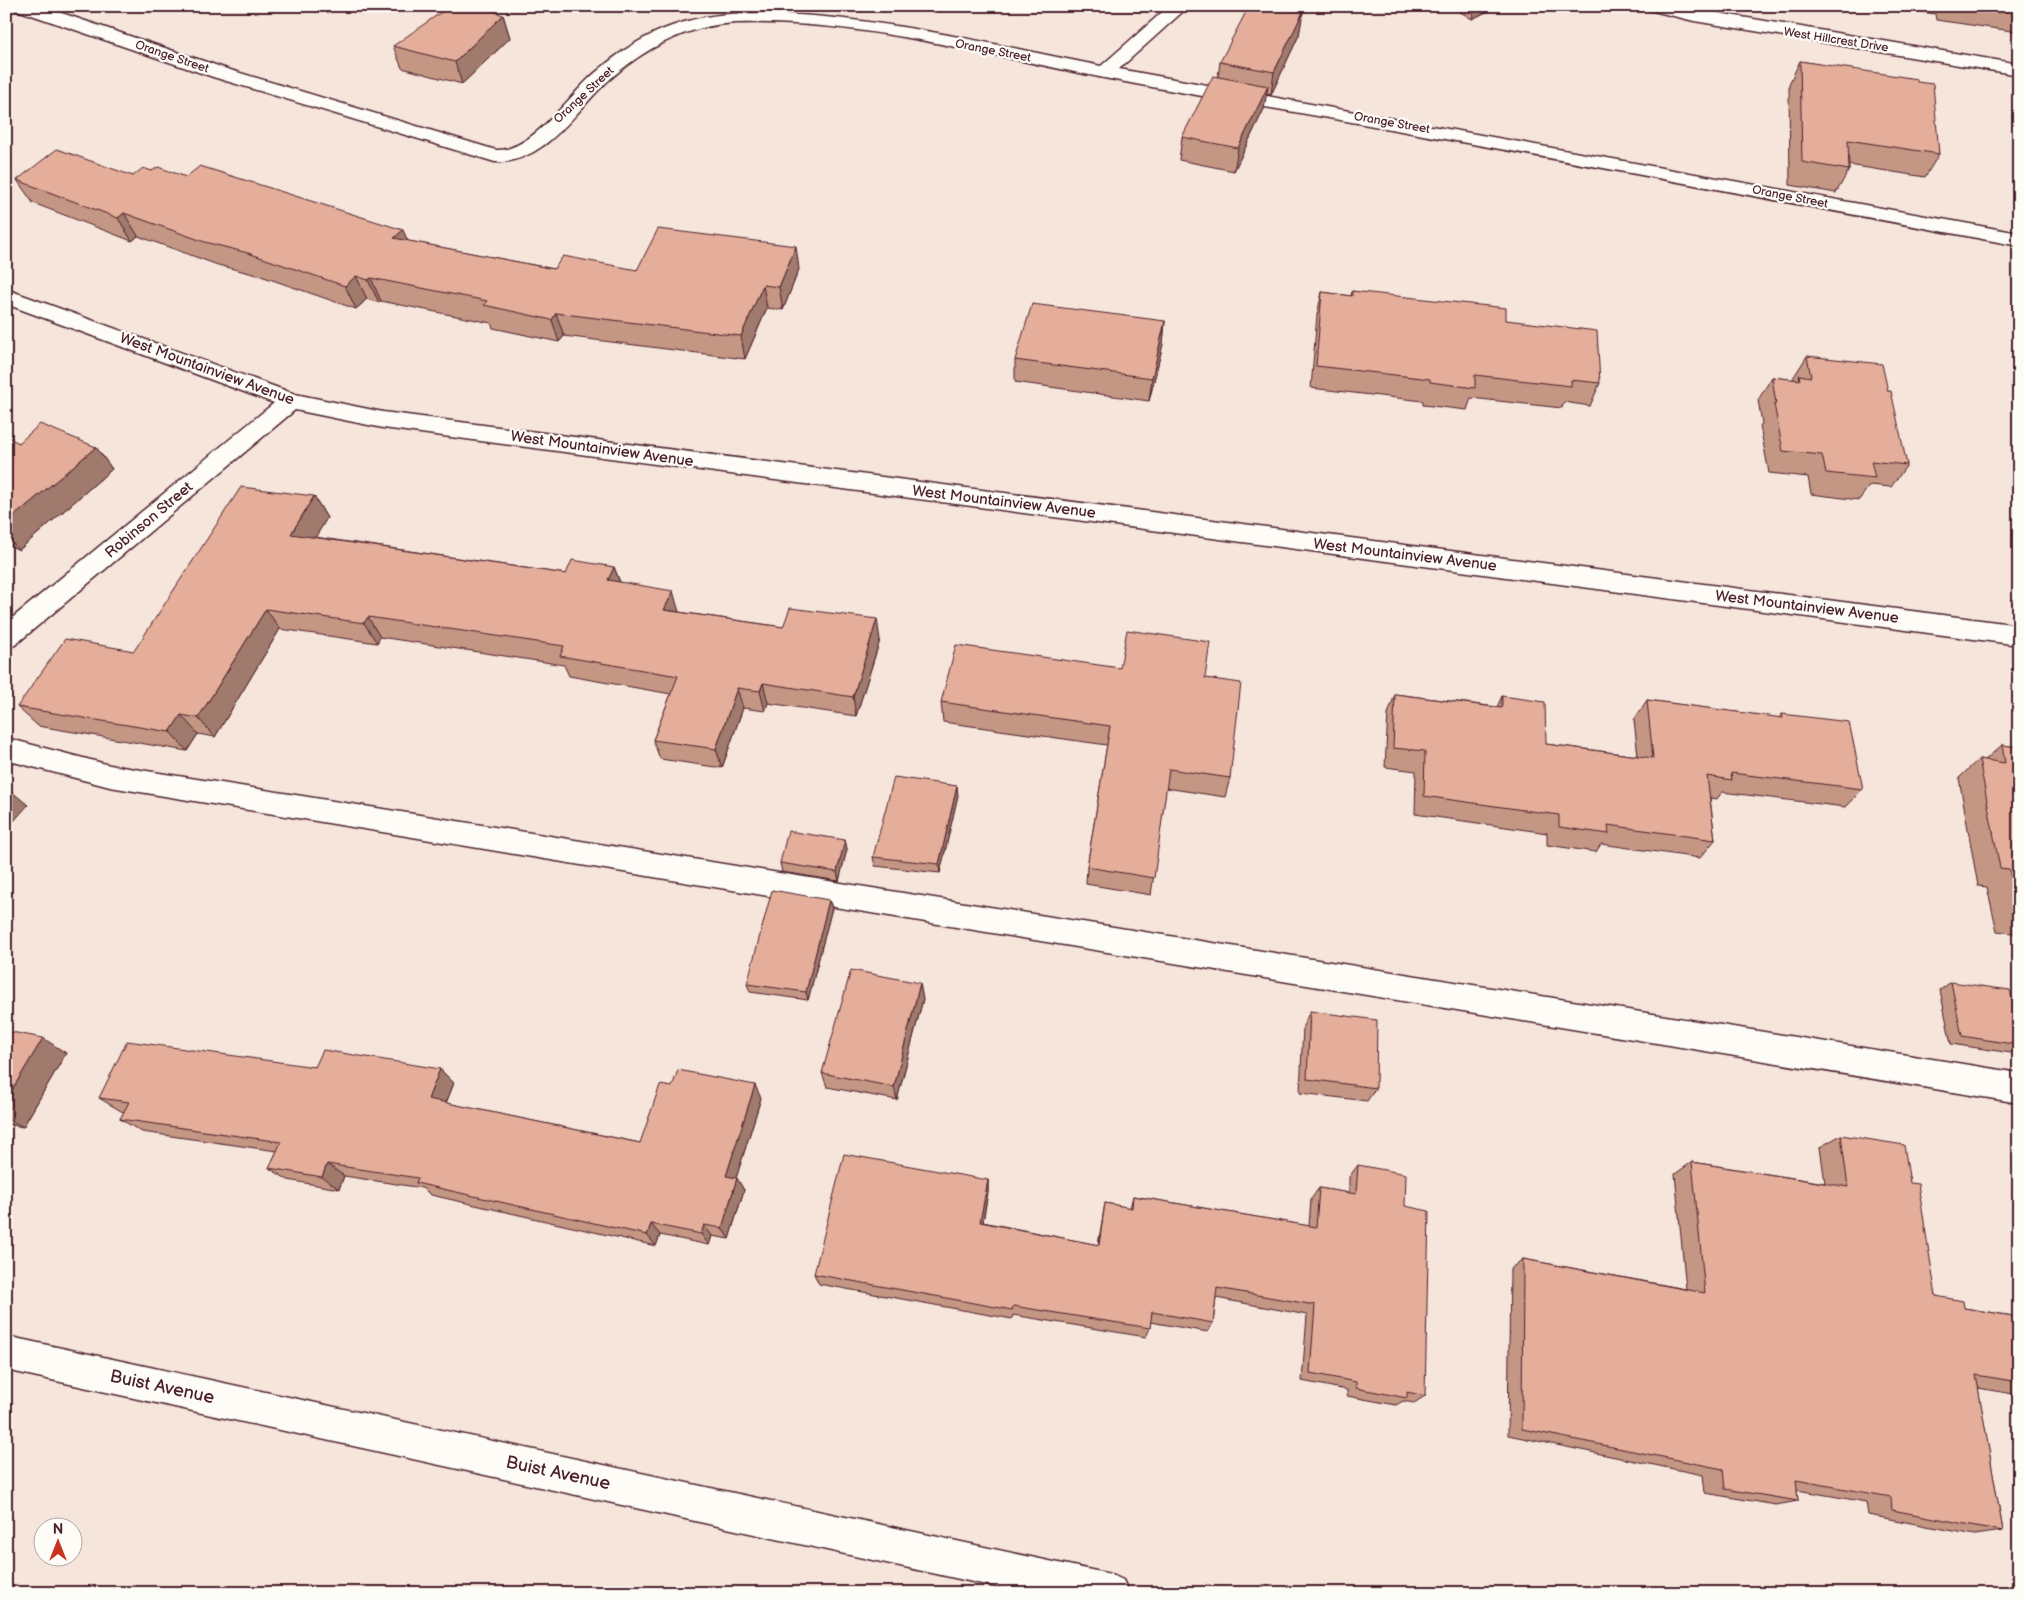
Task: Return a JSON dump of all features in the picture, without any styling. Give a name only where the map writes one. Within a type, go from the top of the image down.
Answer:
[{"type":"street","name":"Orange Street","points":[[23,6],[220,73],[494,156],[513,156],[530,147],[602,76],[648,42],[670,31],[695,24],[722,20],[775,18],[905,34],[1104,73],[1424,128],[2019,240]]},
{"type":"street","points":[[1104,73],[1180,6]]},
{"type":"street","name":"West Hillcrest Drive","points":[[1655,6],[1694,16],[2019,70]]},
{"type":"street","name":"West Mountainview Avenue","points":[[6,296],[291,401],[393,422],[2019,635]]},
{"type":"street","name":"Robinson Street","points":[[6,638],[291,401]]},
{"type":"street","points":[[6,749],[110,776],[2019,1088]]},
{"type":"street","name":"Buist Avenue","points":[[6,1354],[1110,1593]]},
{"type":"building","points":[[450,6],[479,6],[503,15],[455,62],[393,46]]},
{"type":"building","points":[[1249,6],[1275,6],[1303,12],[1274,72],[1220,62]]},
{"type":"building","points":[[1800,61],[1917,79],[1917,82],[1933,84],[1939,154],[1848,140],[1849,170],[1802,162]]},
{"type":"building","points":[[1213,76],[1268,86],[1238,148],[1182,137]]},
{"type":"building","points":[[57,149],[133,176],[143,168],[152,171],[158,167],[186,177],[200,166],[403,230],[394,238],[554,269],[563,256],[637,270],[658,229],[796,246],[779,287],[763,285],[741,336],[556,313],[552,320],[484,305],[487,301],[371,278],[368,280],[356,276],[345,286],[248,253],[205,242],[124,213],[118,218],[17,180]]},
{"type":"building","points":[[1352,291],[1506,308],[1506,320],[1597,331],[1600,383],[1571,380],[1571,386],[1475,375],[1475,388],[1430,382],[1430,379],[1316,366],[1322,292],[1352,296]]},
{"type":"building","points":[[1032,304],[1165,321],[1152,378],[1015,360]]},
{"type":"building","points":[[1807,356],[1882,364],[1888,391],[1891,391],[1907,465],[1871,461],[1875,478],[1826,473],[1822,455],[1783,451],[1774,404],[1776,404],[1772,377],[1800,380],[1799,375],[1811,377]]},
{"type":"building","points":[[40,424],[96,447],[6,523],[6,442],[11,439],[19,443]]},
{"type":"building","points":[[241,487],[314,496],[291,534],[566,574],[572,560],[614,567],[608,580],[673,591],[664,610],[783,627],[790,608],[877,619],[853,697],[763,683],[760,691],[737,688],[716,749],[653,740],[678,676],[560,656],[564,646],[368,617],[364,623],[266,609],[198,718],[181,715],[170,732],[17,707],[65,639],[134,651]]},
{"type":"building","points":[[1127,630],[1210,642],[1205,678],[1241,683],[1230,778],[1169,769],[1154,878],[1087,867],[1110,726],[941,702],[956,645],[1120,668]]},
{"type":"building","points":[[1395,694],[1502,708],[1502,696],[1545,702],[1546,744],[1653,758],[1647,700],[1783,718],[1782,714],[1849,722],[1863,789],[1731,773],[1732,780],[1707,776],[1715,840],[1608,825],[1609,834],[1559,827],[1559,815],[1424,796],[1425,751],[1393,748]]},
{"type":"building","points":[[2002,745],[2019,747],[2019,911],[2009,869],[2000,868],[1979,759],[2005,763]]},
{"type":"building","points":[[894,777],[957,786],[939,864],[873,857]]},
{"type":"building","points":[[788,831],[845,840],[837,872],[780,863]]},
{"type":"building","points":[[772,890],[829,900],[806,992],[747,984]]},
{"type":"building","points":[[851,970],[920,983],[894,1087],[822,1073]]},
{"type":"building","points":[[1951,982],[2010,990],[2019,1026],[2019,1045],[1962,1036]]},
{"type":"building","points":[[1310,1011],[1377,1020],[1376,1088],[1307,1079]]},
{"type":"building","points":[[6,1031],[43,1038],[6,1100]]},
{"type":"building","points":[[127,1041],[315,1067],[323,1050],[440,1069],[428,1099],[640,1143],[660,1085],[672,1087],[678,1070],[755,1085],[726,1176],[737,1178],[722,1228],[704,1225],[701,1234],[651,1224],[647,1235],[416,1183],[418,1178],[327,1164],[322,1177],[269,1168],[281,1142],[120,1119],[129,1102],[99,1098]]},
{"type":"building","points":[[1841,1135],[1904,1145],[1910,1183],[1918,1184],[1936,1296],[1963,1301],[1964,1308],[2019,1317],[2019,1382],[1976,1375],[2003,1531],[1892,1510],[1891,1497],[1796,1480],[1798,1501],[1725,1489],[1723,1469],[1522,1429],[1523,1259],[1705,1293],[1692,1162],[1848,1187]]},
{"type":"building","points":[[844,1154],[988,1180],[980,1222],[1099,1245],[1105,1203],[1132,1208],[1133,1196],[1316,1227],[1319,1188],[1356,1194],[1358,1165],[1406,1174],[1405,1206],[1429,1211],[1425,1396],[1407,1392],[1407,1398],[1356,1388],[1356,1382],[1310,1373],[1315,1305],[1217,1288],[1213,1323],[1152,1312],[1150,1328],[1013,1306],[1012,1310],[814,1274]]}]
